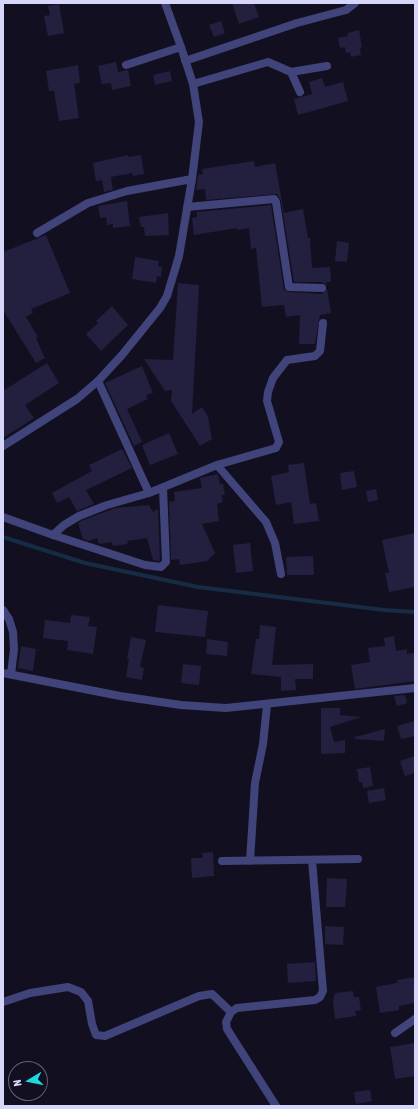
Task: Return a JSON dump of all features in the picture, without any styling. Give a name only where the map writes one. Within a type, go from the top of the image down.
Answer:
[{"type":"street","points":[[3,446],[77,399],[98,382],[122,355],[164,302],[179,256],[192,178],[199,122],[193,84],[182,47],[165,3]]},
{"type":"street","points":[[185,61],[297,23],[346,10],[355,3]]},
{"type":"street","points":[[126,65],[182,47]]},
{"type":"street","points":[[193,84],[263,62],[273,62],[292,72],[327,66]]},
{"type":"street","points":[[292,72],[300,92]]},
{"type":"street","points":[[37,233],[88,203],[128,191],[192,178]]},
{"type":"street","points":[[187,207],[274,199],[276,202],[289,287],[322,288]]},
{"type":"street","points":[[48,533],[79,516],[148,488],[163,488],[217,465],[276,448],[279,442],[267,401],[268,392],[273,378],[287,360],[315,356],[317,354],[320,350],[323,323]]},
{"type":"street","points":[[98,382],[148,488]]},
{"type":"street","points":[[217,465],[266,522],[275,543],[281,574]]},
{"type":"street","points":[[3,517],[146,565],[161,567],[166,562],[163,488]]},
{"type":"street","points":[[3,610],[9,619],[13,632],[14,649],[7,674],[120,696],[181,705],[226,708],[414,690]]},
{"type":"street","points":[[250,861],[255,783],[267,705]]},
{"type":"street","points":[[222,861],[358,859]]},
{"type":"street","points":[[276,1106],[227,1029],[226,1022],[231,1012],[237,1008],[315,1000],[320,997],[323,991],[312,860]]},
{"type":"street","points":[[3,1002],[30,993],[68,988],[81,992],[88,1001],[92,1024],[96,1035],[105,1036],[199,996],[212,994],[231,1012]]},
{"type":"street","points":[[395,1034],[415,1019]]},
{"type":"building","points":[[232,3],[254,3],[259,17],[239,24]]},
{"type":"building","points":[[59,4],[64,33],[48,36],[44,16],[50,15],[48,6]]},
{"type":"building","points":[[221,21],[225,33],[214,37],[209,25]]},
{"type":"building","points":[[359,30],[362,47],[360,48],[361,55],[351,57],[350,52],[346,53],[345,47],[340,48],[338,38],[348,36],[348,33]]},
{"type":"building","points":[[116,62],[118,72],[128,70],[131,86],[112,90],[111,83],[102,84],[98,66]]},
{"type":"building","points":[[78,65],[80,83],[74,84],[79,118],[59,121],[54,91],[49,91],[46,71]]},
{"type":"building","points":[[170,71],[172,81],[155,85],[153,75]]},
{"type":"building","points":[[322,78],[325,87],[343,82],[348,101],[298,115],[294,99],[312,94],[309,82]]},
{"type":"building","points":[[128,155],[128,157],[141,155],[144,174],[133,176],[132,173],[111,177],[113,190],[104,192],[102,180],[96,181],[93,163]]},
{"type":"building","points":[[254,161],[255,167],[275,163],[284,213],[303,209],[308,238],[310,238],[312,268],[330,267],[331,282],[326,282],[327,285],[322,282],[294,282],[281,201],[277,194],[206,200],[205,189],[196,190],[198,175],[203,174],[202,169]]},
{"type":"building","points":[[127,201],[130,226],[113,228],[113,224],[107,225],[106,217],[100,218],[98,206]]},
{"type":"building","points":[[271,205],[284,290],[289,292],[322,294],[327,289],[331,313],[320,315],[315,344],[299,344],[300,315],[286,317],[284,305],[262,307],[256,248],[251,249],[249,228],[237,230],[237,228],[194,235],[192,218],[197,217],[197,212]]},
{"type":"building","points":[[168,213],[169,235],[145,236],[144,227],[141,227],[139,217]]},
{"type":"building","points":[[46,235],[70,293],[31,309],[33,313],[26,317],[38,337],[36,338],[45,358],[36,363],[3,310],[3,252]]},
{"type":"building","points":[[337,241],[349,243],[347,262],[335,261]]},
{"type":"building","points":[[135,257],[159,261],[158,266],[162,267],[161,277],[157,276],[156,283],[132,279]]},
{"type":"building","points":[[178,283],[199,285],[192,414],[202,407],[208,417],[212,439],[200,446],[171,401],[172,390],[165,391],[144,359],[173,360]]},
{"type":"building","points":[[112,306],[128,325],[101,351],[86,334],[98,323],[96,321]]},
{"type":"building","points":[[47,363],[59,383],[25,405],[34,418],[3,438],[3,391]]},
{"type":"building","points":[[142,366],[153,393],[146,395],[148,399],[127,409],[142,442],[134,446],[105,383]]},
{"type":"building","points":[[169,433],[178,454],[150,465],[142,445]]},
{"type":"building","points":[[122,449],[132,468],[86,490],[94,504],[77,511],[69,497],[57,503],[52,493],[92,471],[89,465]]},
{"type":"building","points":[[304,463],[310,504],[316,503],[319,521],[294,524],[291,502],[276,505],[271,476],[289,472],[288,465]]},
{"type":"building","points":[[354,471],[357,487],[342,490],[340,473]]},
{"type":"building","points":[[218,474],[220,484],[223,484],[225,495],[222,495],[223,502],[217,504],[219,521],[202,524],[215,553],[207,561],[180,565],[179,559],[171,560],[169,502],[175,501],[174,492],[202,488],[200,478]]},
{"type":"building","points":[[376,489],[378,500],[368,502],[366,491]]},
{"type":"building","points":[[149,505],[153,512],[158,509],[159,561],[153,560],[147,538],[127,541],[128,544],[113,546],[112,542],[99,544],[97,538],[88,541],[83,539],[78,523],[81,521],[115,508]]},
{"type":"building","points":[[415,533],[415,587],[389,592],[385,573],[389,573],[382,540]]},
{"type":"building","points":[[250,543],[253,571],[236,573],[233,545]]},
{"type":"building","points":[[313,556],[314,575],[287,575],[286,557]]},
{"type":"building","points":[[158,605],[208,611],[205,637],[155,632]]},
{"type":"building","points":[[71,615],[90,617],[88,626],[97,627],[93,654],[67,650],[68,641],[43,638],[45,620],[70,623]]},
{"type":"building","points":[[260,625],[276,627],[272,665],[313,664],[313,679],[295,679],[296,690],[281,691],[281,677],[251,674],[256,639],[259,639]]},
{"type":"building","points":[[394,636],[396,651],[407,649],[407,654],[415,653],[415,681],[355,689],[351,665],[370,662],[368,648],[385,646],[384,638]]},
{"type":"building","points":[[131,637],[146,640],[140,667],[144,668],[142,680],[126,677],[129,659],[127,659]]},
{"type":"building","points":[[207,639],[228,642],[227,656],[206,654]]},
{"type":"building","points":[[21,646],[36,649],[33,671],[18,668]]},
{"type":"building","points":[[183,664],[201,666],[199,685],[181,683]]},
{"type":"building","points":[[405,695],[407,703],[397,706],[394,696]]},
{"type":"building","points":[[321,708],[340,708],[340,715],[361,717],[330,727],[334,742],[345,740],[345,753],[321,754]]},
{"type":"building","points":[[415,721],[415,736],[401,739],[397,726]]},
{"type":"building","points":[[385,729],[384,741],[355,739],[355,737]]},
{"type":"building","points":[[415,756],[415,773],[405,776],[400,761]]},
{"type":"building","points":[[370,767],[373,786],[363,788],[362,782],[359,782],[357,769]]},
{"type":"building","points":[[384,788],[386,800],[369,803],[367,791]]},
{"type":"building","points":[[213,852],[214,876],[192,878],[191,858],[203,858],[202,853]]},
{"type":"building","points":[[327,878],[347,879],[345,907],[326,907]]},
{"type":"building","points":[[325,926],[344,927],[343,945],[325,944]]},
{"type":"building","points":[[315,962],[316,981],[288,983],[287,964]]},
{"type":"building","points":[[415,977],[415,1003],[399,1006],[399,1010],[380,1013],[376,987],[397,983],[397,980]]},
{"type":"building","points":[[353,991],[354,997],[359,997],[361,1010],[355,1011],[356,1016],[335,1019],[333,1001],[335,993]]},
{"type":"building","points":[[415,1043],[415,1076],[395,1079],[390,1047]]},
{"type":"building","points":[[370,1090],[372,1101],[356,1104],[354,1092]]},
{"type":"waterway","points":[[3,537],[85,563],[198,587],[384,610],[415,612]]}]
